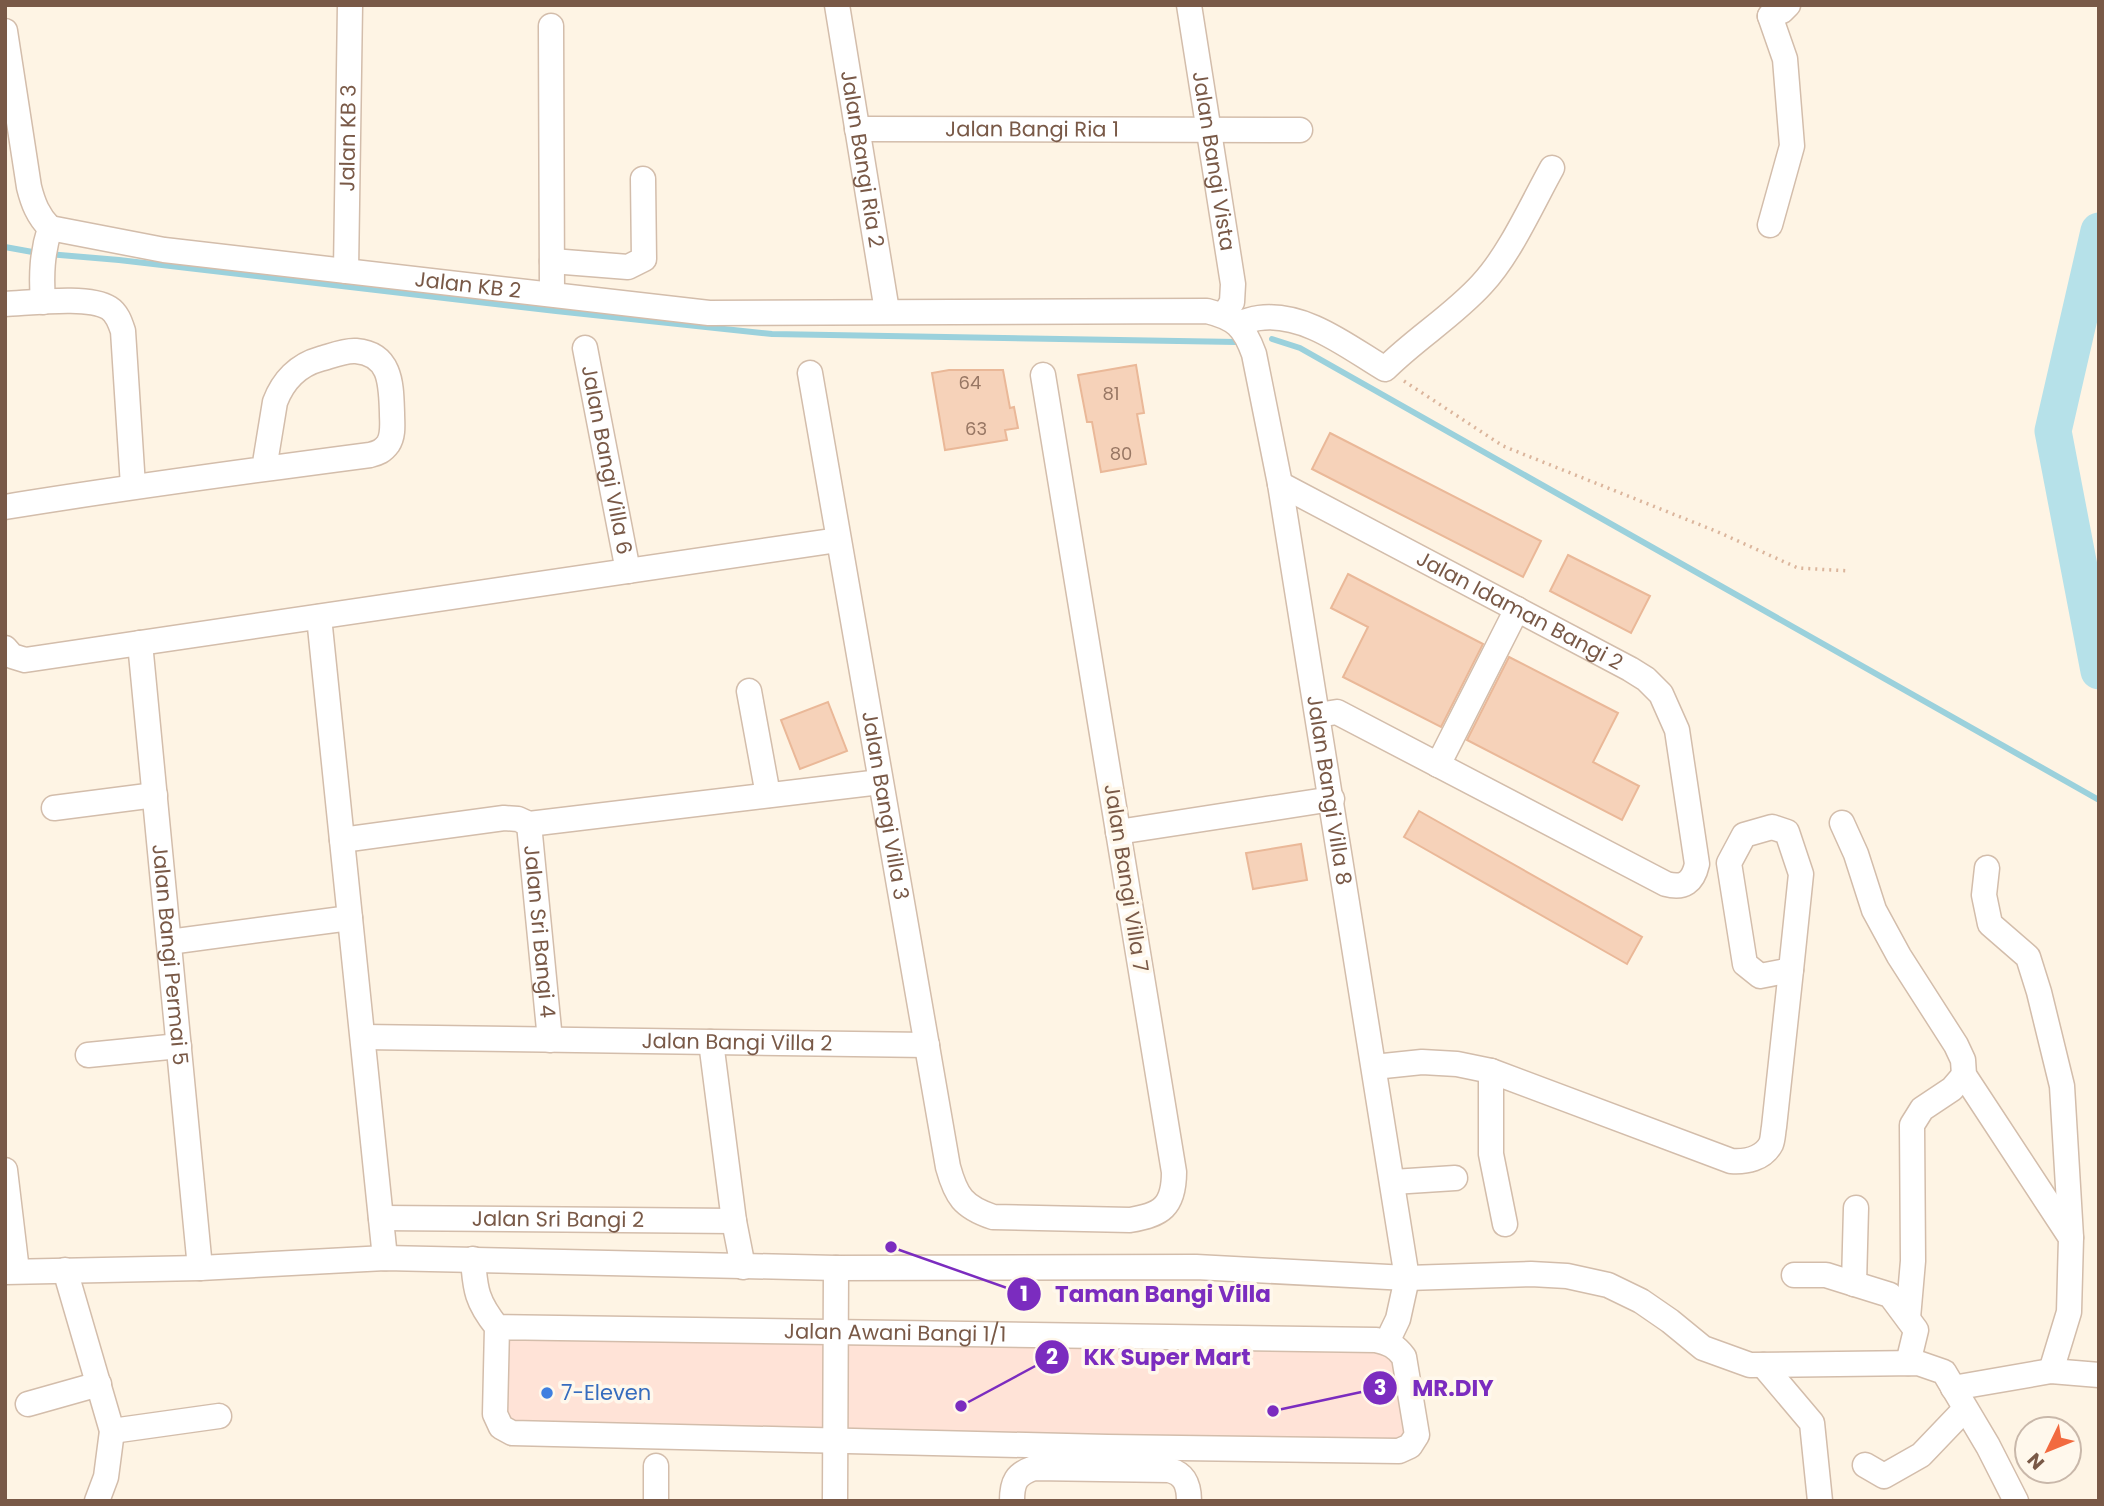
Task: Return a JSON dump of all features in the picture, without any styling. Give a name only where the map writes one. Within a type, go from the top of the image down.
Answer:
[{"type":"street","name":"Jalan KB 3","points":[[346,271],[350,5]]},
{"type":"street","name":"Jalan Bangi Ria 2","points":[[836,5],[887,311]]},
{"type":"street","name":"Jalan Bangi Vista","points":[[1189,5],[1233,284],[1231,319]]},
{"type":"street","points":[[1769,9],[1785,59],[1792,146],[1770,225]]},
{"type":"street","points":[[551,26],[552,294]]},
{"type":"street","points":[[5,32],[29,187],[41,218],[46,244],[41,274],[43,302]]},
{"type":"street","name":"Jalan Bangi Ria 1","points":[[857,129],[1300,130]]},
{"type":"street","points":[[1385,369],[1407,347],[1460,307],[1485,281],[1552,168]]},
{"type":"street","points":[[552,261],[628,267],[644,259],[643,179]]},
{"type":"street","name":"Jalan KB 2","points":[[46,244],[164,250],[709,313],[1207,311],[1231,319],[1285,319],[1311,326],[1385,369]]},
{"type":"street","points":[[5,304],[84,301],[99,303],[111,309],[119,320],[123,331],[133,486]]},
{"type":"street","name":"Jalan Bangi Villa 8","points":[[1231,319],[1248,337],[1254,354],[1280,484],[1407,1278]]},
{"type":"street","name":"Jalan Bangi Villa 6","points":[[584,348],[628,571]]},
{"type":"street","points":[[5,507],[133,486],[264,469],[370,455],[382,451],[390,442],[393,431],[391,380],[382,363],[355,350],[311,362],[293,373],[275,402],[264,469]]},
{"type":"street","name":"Jalan Bangi Villa 3","points":[[810,373],[948,1167],[961,1200],[976,1211],[993,1217]]},
{"type":"street","name":"Jalan Bangi Villa 7","points":[[993,1217],[1129,1220],[1151,1216],[1167,1204],[1174,1189],[1174,1172],[1043,375]]},
{"type":"street","name":"Jalan Idaman Bangi 2","points":[[1280,484],[1630,668],[1646,679],[1661,694],[1677,730],[1697,864],[1695,874],[1686,885],[1676,887],[1654,878],[1438,765]]},
{"type":"street","points":[[5,649],[12,656],[25,660],[838,540]]},
{"type":"street","points":[[1318,715],[1337,712],[1438,765],[1517,609]]},
{"type":"street","points":[[318,617],[385,1258]]},
{"type":"street","name":"Jalan Bangi Permai 5","points":[[140,643],[200,1268]]},
{"type":"street","points":[[749,691],[768,795]]},
{"type":"street","points":[[342,840],[504,818],[518,819],[529,824],[880,782]]},
{"type":"street","points":[[54,808],[155,796]]},
{"type":"street","points":[[1118,832],[1332,799]]},
{"type":"street","points":[[1842,823],[1856,854],[1874,910],[1899,956],[1956,1045],[1963,1060],[1964,1075],[2071,1238]]},
{"type":"street","name":"Jalan Sri Bangi 4","points":[[529,824],[550,1040]]},
{"type":"street","points":[[1374,1067],[1422,1062],[1457,1064],[1491,1071],[1731,1161],[1746,1162],[1758,1156],[1771,1144],[1774,1127],[1791,970],[1801,874],[1787,832],[1772,827],[1744,835],[1729,863],[1745,964],[1760,976],[1791,970]]},
{"type":"street","points":[[1987,868],[1984,895],[1990,923],[2028,957],[2062,1086],[2071,1238],[2069,1312],[2051,1371]]},
{"type":"street","points":[[169,942],[350,918]]},
{"type":"street","name":"Jalan Bangi Villa 2","points":[[363,1037],[927,1045]]},
{"type":"street","points":[[711,1042],[734,1222],[743,1267]]},
{"type":"street","points":[[88,1055],[179,1046]]},
{"type":"street","points":[[1491,1071],[1491,1154],[1505,1224]]},
{"type":"street","points":[[1911,1339],[1912,1125],[1922,1109],[1952,1089],[1964,1075]]},
{"type":"street","points":[[5,1170],[11,1271],[200,1268],[385,1258],[836,1268],[1196,1266],[1407,1278],[1555,1275],[1608,1285],[1641,1301],[1703,1348],[1750,1365],[1911,1339]]},
{"type":"street","points":[[1393,1182],[1455,1178]]},
{"type":"street","points":[[1854,1283],[1856,1208]]},
{"type":"street","name":"Jalan Sri Bangi 2","points":[[381,1218],[734,1222]]},
{"type":"street","points":[[474,1259],[477,1294],[486,1314],[497,1327],[495,1414],[501,1427],[512,1433],[1108,1447],[1399,1451],[1410,1446],[1417,1435],[1395,1350],[1398,1318],[1407,1278]]},
{"type":"street","points":[[835,1501],[836,1268]]},
{"type":"street","points":[[65,1269],[112,1432],[111,1453],[97,1501]]},
{"type":"street","points":[[1794,1275],[1826,1275],[1890,1295],[1911,1339],[1918,1363],[1944,1372],[1988,1446],[2016,1501]]},
{"type":"street","name":"Jalan Awani Bangi 1/1","points":[[497,1327],[1376,1340],[1395,1350]]},
{"type":"street","points":[[1763,1365],[1812,1423],[1820,1501]]},
{"type":"street","points":[[1864,1465],[1884,1476],[1921,1455],[1959,1399],[2051,1371],[2099,1375]]},
{"type":"street","points":[[28,1404],[99,1384]]},
{"type":"street","points":[[112,1432],[219,1416]]},
{"type":"street","points":[[656,1465],[656,1501]]},
{"type":"street","points":[[1013,1489],[1023,1472],[1034,1468],[1169,1470],[1178,1472],[1188,1490]]},
{"type":"path","points":[[1385,369],[1503,446],[1718,532],[1798,568],[1850,571]]},
{"type":"shaded area","points":[[502,1337],[1376,1348],[1392,1354],[1406,1441],[506,1422]]},
{"type":"building","points":[[1136,365],[1144,413],[1137,414],[1146,464],[1101,472],[1092,422],[1087,422],[1078,375]]},
{"type":"building","points":[[949,370],[1003,370],[1010,408],[1014,407],[1018,428],[1005,430],[1007,440],[945,450],[932,373]]},
{"type":"building","points":[[1330,433],[1541,541],[1523,577],[1312,469]]},
{"type":"building","points":[[1568,555],[1650,596],[1631,633],[1550,591]]},
{"type":"building","points":[[1348,574],[1483,644],[1441,727],[1343,677],[1368,627],[1331,608]]},
{"type":"building","points":[[1509,657],[1618,713],[1593,762],[1639,786],[1622,820],[1467,740]]},
{"type":"building","points":[[828,702],[847,751],[800,769],[781,720]]},
{"type":"building","points":[[1419,811],[1642,937],[1627,964],[1404,837]]},
{"type":"building","points":[[1301,844],[1307,880],[1253,889],[1246,853]]},
{"type":"waterway","points":[[2099,231],[2053,431],[2099,671]]},
{"type":"waterway","points":[[5,247],[38,253]]},
{"type":"waterway","points":[[48,254],[772,334],[1237,342]]},
{"type":"waterway","points":[[1272,339],[1300,348],[2099,800]]},
{"type":"place","name":"Taman Bangi Villa","points":[[891,1247]]},
{"type":"place","name":"7-Eleven","points":[[547,1393]]},
{"type":"place","name":"KK Super Mart","points":[[961,1406]]},
{"type":"place","name":"MR.DIY","points":[[1273,1411]]}]
